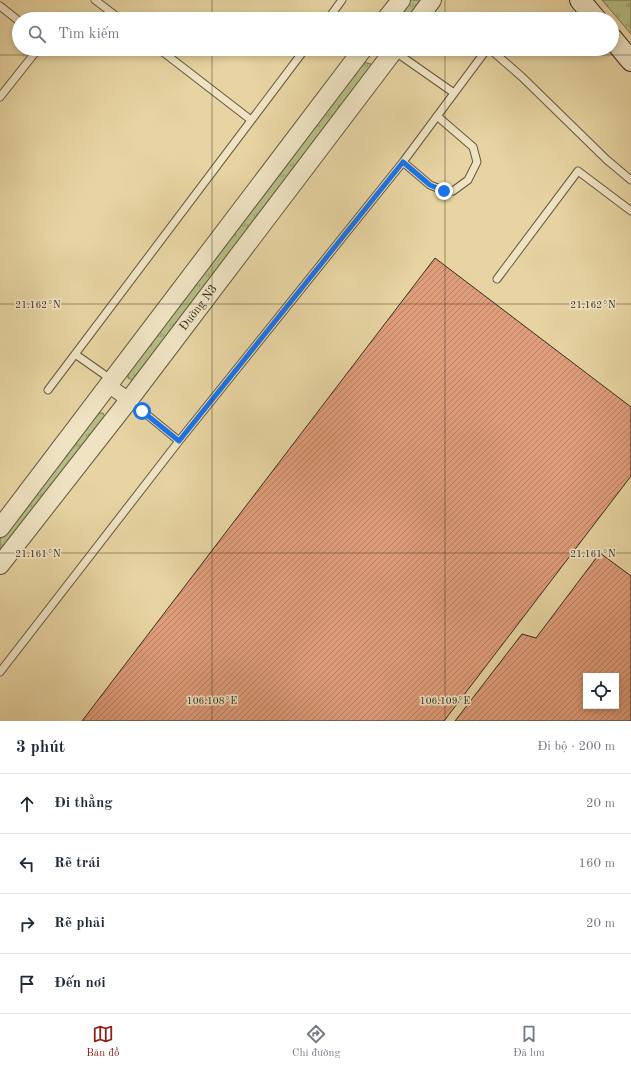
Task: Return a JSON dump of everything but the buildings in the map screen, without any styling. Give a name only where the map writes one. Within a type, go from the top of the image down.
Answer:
[{"type":"main road","points":[[580,0],[590,12]]},
{"type":"main road","points":[[619,46],[631,60]]},
{"type":"street","points":[[392,12],[401,0]]},
{"type":"street","points":[[423,12],[432,0]]},
{"type":"street","points":[[0,528],[358,56]]},
{"type":"street","name":"Đường N3","points":[[0,565],[129,400],[388,56]]},
{"type":"street","points":[[110,383],[129,400]]},
{"type":"lane","points":[[95,0],[111,12]]},
{"type":"lane","points":[[333,12],[342,0]]},
{"type":"lane","points":[[0,6],[12,15]]},
{"type":"lane","points":[[0,97],[32,56]]},
{"type":"lane","points":[[168,56],[251,120]]},
{"type":"lane","points":[[48,390],[300,56]]},
{"type":"lane","points":[[401,56],[454,94]]},
{"type":"lane","points":[[0,672],[179,441],[403,162],[482,56]]},
{"type":"lane","points":[[498,56],[522,76],[607,160],[631,180]]},
{"type":"lane","points":[[403,162],[430,185],[444,191],[453,191],[468,180],[478,162],[473,147],[437,116]]},
{"type":"lane","points":[[497,279],[578,172],[631,211]]},
{"type":"lane","points":[[75,354],[110,383]]},
{"type":"lane","points":[[129,400],[179,441]]},
{"type":"green space","points":[[410,0],[422,0],[413,12],[401,12]]},
{"type":"green space","points":[[602,0],[631,0],[631,34],[619,20],[619,12],[612,12]]},
{"type":"green space","points":[[363,62],[371,64],[371,67],[135,380],[128,378],[128,372]]},
{"type":"green space","points":[[100,413],[103,413],[105,417],[0,556],[0,539]]},
{"type":"route","points":[[142,411],[179,441],[403,162],[430,185],[444,191]]}]
